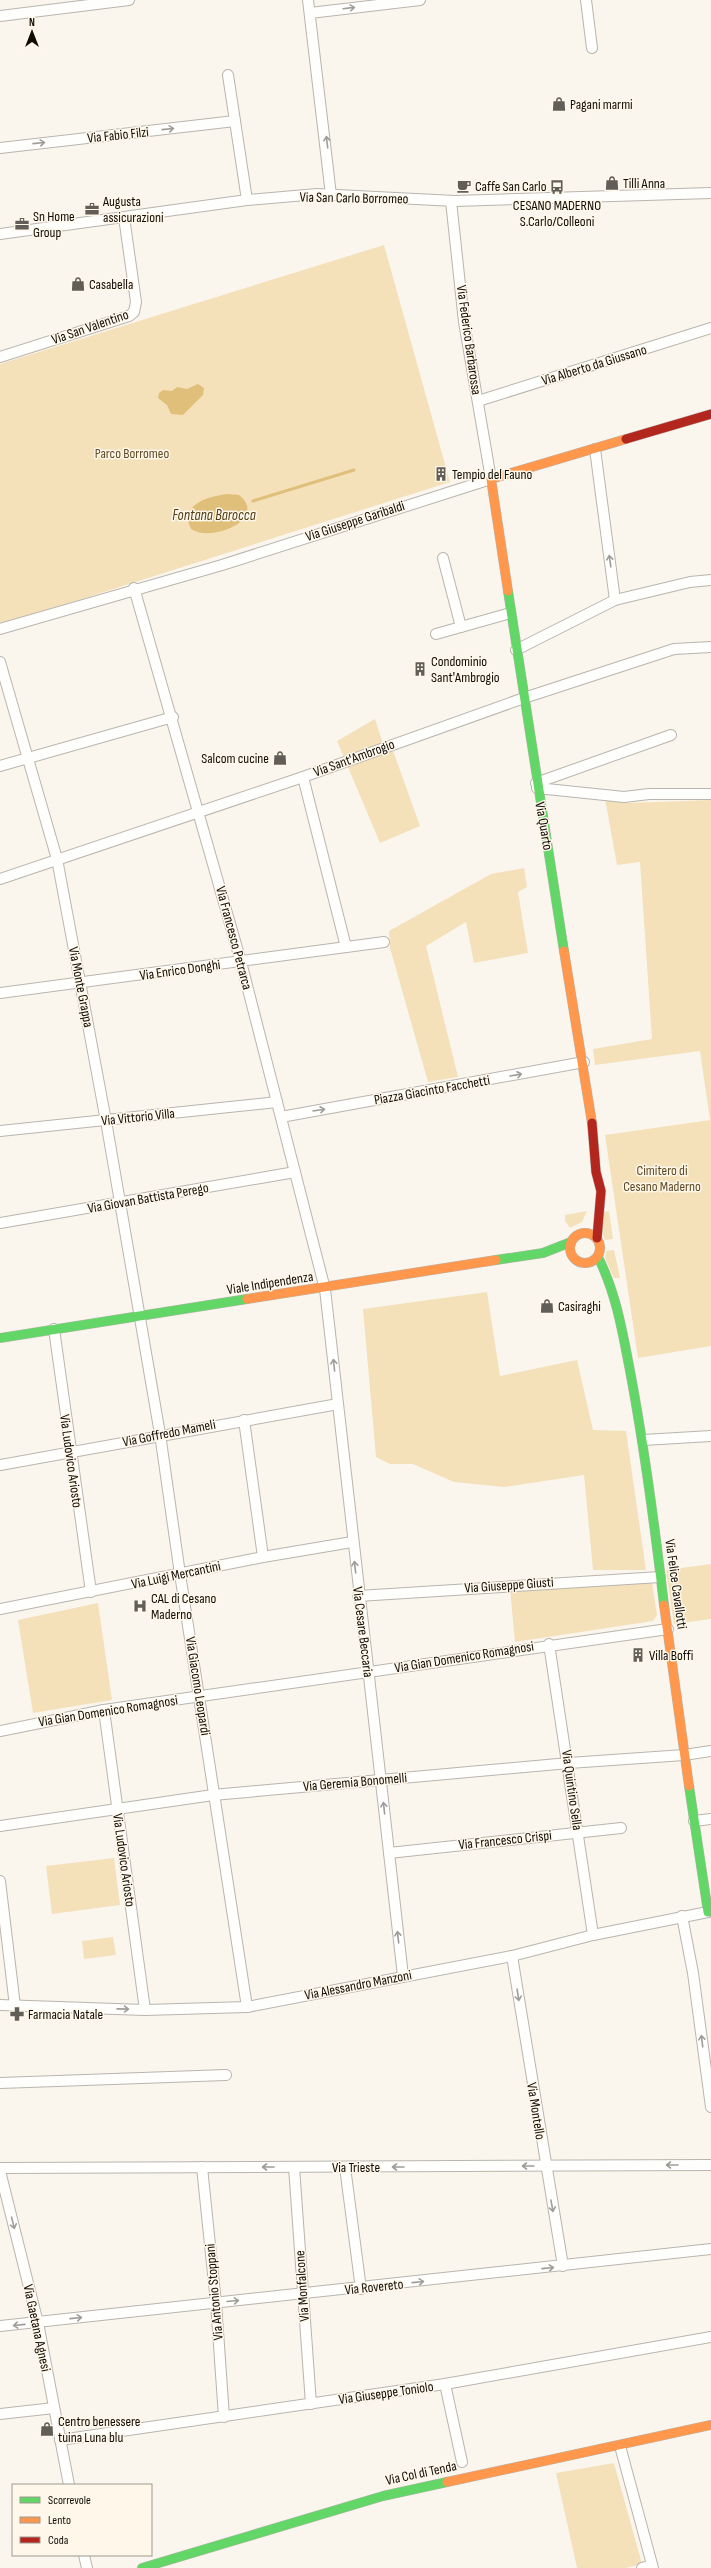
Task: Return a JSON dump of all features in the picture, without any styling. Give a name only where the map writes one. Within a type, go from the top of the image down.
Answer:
[{"type":"street","points":[[0,16],[102,2],[129,0]]},
{"type":"street","points":[[308,0],[332,195]]},
{"type":"street","points":[[310,13],[420,0]]},
{"type":"street","points":[[586,0],[592,48]]},
{"type":"street","points":[[228,75],[247,200]]},
{"type":"street","name":"Via Fabio Filzi","points":[[0,148],[235,122]]},
{"type":"street","name":"Via San Carlo Borromeo","points":[[0,234],[247,200],[332,195],[451,201],[711,194]]},
{"type":"street","name":"Via Federico Barbarossa","points":[[451,201],[464,322],[491,479]]},
{"type":"street","name":"Via San Valentino","points":[[0,357],[132,315],[136,302],[124,217]]},
{"type":"street","name":"Via Alberto da Giussano","points":[[478,401],[711,328]]},
{"type":"street","name":"Via Giuseppe Garibaldi","points":[[0,629],[134,588],[222,565],[491,479],[711,414]]},
{"type":"street","points":[[595,449],[615,600]]},
{"type":"street","name":"Via Quarto","points":[[491,479],[537,785],[584,1062],[594,1134],[596,1172],[593,1213],[582,1233]]},
{"type":"street","points":[[443,558],[461,627]]},
{"type":"street","points":[[516,650],[615,600],[690,582],[711,580]]},
{"type":"street","name":"Via Francesco Petrarca","points":[[134,588],[173,717],[241,962],[325,1289]]},
{"type":"street","points":[[436,634],[507,614]]},
{"type":"street","name":"Via Sant'Ambrogio","points":[[0,879],[303,777],[524,698],[674,649],[711,647]]},
{"type":"street","name":"Via Monte Grappa","points":[[0,662],[57,860],[141,1317]]},
{"type":"street","points":[[0,766],[173,717]]},
{"type":"street","points":[[537,785],[671,735]]},
{"type":"street","points":[[303,777],[346,947]]},
{"type":"street","points":[[537,785],[624,797],[649,794],[711,794]]},
{"type":"street","name":"Via Enrico Donghi","points":[[0,993],[81,984],[384,942]]},
{"type":"street","name":"Piazza Giacinto Facchetti","points":[[281,1117],[584,1062]]},
{"type":"street","name":"Via Vittorio Villa","points":[[0,1131],[277,1102]]},
{"type":"street","name":"Via Giovan Battista Perego","points":[[0,1223],[295,1172]]},
{"type":"street","name":"Via Quarto","points":[[596,1172],[601,1191],[597,1238]]},
{"type":"street","points":[[582,1233],[597,1238],[601,1247],[598,1257],[584,1263],[572,1256],[571,1242],[582,1233]]},
{"type":"street","name":"Viale Indipendenza","points":[[0,1338],[325,1289],[543,1253],[571,1242]]},
{"type":"street","name":"Viale Indipendenza","points":[[543,1253],[572,1256]]},
{"type":"street","name":"Via Felice Cavallotti","points":[[598,1257],[619,1315],[643,1440],[684,1755],[710,1912]]},
{"type":"street","name":"Via Felice Cavallotti","points":[[584,1263],[597,1272],[609,1286]]},
{"type":"street","name":"Via Cesare Beccaria","points":[[325,1289],[358,1596],[381,1779],[403,1976]]},
{"type":"street","name":"Via Giacomo Leopardi","points":[[141,1317],[200,1697],[213,1795],[247,2007]]},
{"type":"street","name":"Via Ludovico Ariosto","points":[[54,1329],[69,1452],[91,1592]]},
{"type":"street","name":"Via Goffredo Mameli","points":[[0,1465],[160,1434],[338,1404]]},
{"type":"street","points":[[244,1420],[263,1557]]},
{"type":"street","points":[[643,1440],[711,1436]]},
{"type":"street","name":"Via Luigi Mercantini","points":[[0,1609],[263,1557],[352,1542]]},
{"type":"street","name":"Via Giuseppe Giusti","points":[[358,1596],[660,1577]]},
{"type":"street","name":"Via Gian Domenico Romagnosi","points":[[0,1730],[104,1710],[550,1644],[668,1629]]},
{"type":"street","name":"Via Quintino Sella","points":[[550,1644],[569,1763],[593,1935]]},
{"type":"street","name":"Via Ludovico Ariosto","points":[[104,1710],[144,2010]]},
{"type":"street","name":"Via Geremia Bonomelli","points":[[0,1826],[213,1795],[569,1763],[684,1755],[711,1751]]},
{"type":"street","points":[[694,1821],[711,1818]]},
{"type":"street","name":"Via Francesco Crispi","points":[[388,1852],[621,1828]]},
{"type":"street","points":[[0,1881],[15,2006]]},
{"type":"street","name":"Via Alessandro Manzoni","points":[[0,2005],[144,2010],[247,2007],[512,1956],[593,1935],[682,1916],[710,1912]]},
{"type":"street","points":[[682,1916],[693,1973],[711,2107]]},
{"type":"street","name":"Via Montello","points":[[512,1956],[545,2166],[563,2266]]},
{"type":"street","points":[[0,2083],[226,2076]]},
{"type":"street","name":"Via Trieste","points":[[0,2168],[711,2165]]},
{"type":"street","name":"Via Antonio Stoppani","points":[[202,2167],[216,2303],[224,2417]]},
{"type":"street","name":"Via Monfalcone","points":[[294,2167],[311,2404]]},
{"type":"street","points":[[345,2167],[362,2289]]},
{"type":"street","name":"Via Gaetana Agnesi","points":[[0,2171],[4,2203],[38,2323],[69,2484]]},
{"type":"street","name":"Via Rovereto","points":[[0,2326],[362,2289],[711,2249]]},
{"type":"street","name":"Via Giuseppe Toniolo","points":[[60,2440],[445,2384],[711,2336]]},
{"type":"street","points":[[445,2384],[462,2462]]},
{"type":"street","points":[[0,2414],[54,2408]]},
{"type":"street","name":"Via Col di Tenda","points":[[142,2568],[383,2496],[711,2426]]},
{"type":"street","points":[[620,2446],[653,2567],[642,2568]]},
{"type":"street","points":[[84,2556],[87,2568]]},
{"type":"green space","name":"Parco Borromeo","points":[[384,245],[450,482],[0,625],[0,364]]},
{"type":"green space","points":[[375,719],[384,747],[391,745],[420,826],[380,843],[337,741]]},
{"type":"green space","name":"Cimitero di Cesano Maderno","points":[[605,799],[627,803],[711,800],[711,1346],[638,1358],[605,1135],[710,1120],[700,1051],[595,1065],[593,1049],[652,1039],[640,862],[617,865]]},
{"type":"green space","points":[[524,868],[527,887],[518,892],[528,953],[474,963],[466,922],[426,946],[458,1077],[428,1082],[390,948],[389,931],[491,874]]},
{"type":"green space","points":[[587,1211],[582,1222],[570,1228],[565,1221],[565,1215]]},
{"type":"green space","points":[[609,1211],[613,1239],[605,1240],[602,1232],[604,1212]]},
{"type":"green space","points":[[614,1250],[620,1278],[614,1278],[605,1258],[606,1251]]},
{"type":"green space","points":[[487,1292],[500,1376],[577,1360],[593,1430],[626,1431],[646,1570],[593,1570],[584,1475],[504,1487],[454,1482],[413,1464],[390,1464],[376,1457],[363,1309]]},
{"type":"green space","points":[[711,1564],[711,1619],[674,1624],[666,1570]]},
{"type":"green space","points":[[652,1582],[657,1615],[653,1621],[515,1642],[510,1589]]},
{"type":"green space","points":[[98,1603],[112,1700],[33,1713],[18,1620]]},
{"type":"green space","points":[[114,1858],[120,1905],[52,1914],[46,1866]]},
{"type":"green space","points":[[113,1937],[116,1955],[84,1959],[82,1941]]},
{"type":"green space","points":[[614,2463],[642,2564],[626,2568],[577,2568],[556,2473]]},
{"type":"water","points":[[198,384],[204,388],[203,395],[183,415],[171,414],[167,405],[158,398],[159,393],[163,390],[172,391],[177,387],[187,389]]},
{"type":"water","name":"Fontana Barocca","points":[[227,494],[239,495],[246,504],[247,512],[242,520],[223,531],[200,533],[191,529],[187,519],[192,508],[202,500]]},
{"type":"waterway","points":[[253,501],[354,470]]},
{"type":"traffic: fast","points":[[508,591],[564,951]]},
{"type":"traffic: fast","points":[[496,1260],[543,1253],[571,1242]]},
{"type":"traffic: fast","points":[[598,1257],[605,1271],[615,1301],[631,1376],[641,1433],[664,1605]]},
{"type":"traffic: fast","points":[[0,1338],[247,1299]]},
{"type":"traffic: fast","points":[[689,1786],[708,1912],[711,1912]]},
{"type":"traffic: fast","points":[[142,2568],[383,2496],[447,2482]]},
{"type":"traffic: slow","points":[[508,591],[491,479],[626,439]]},
{"type":"traffic: slow","points":[[564,951],[592,1123]]},
{"type":"traffic: slow","points":[[585,1233],[596,1237],[600,1248],[596,1259],[585,1263],[574,1259],[570,1248],[574,1237],[585,1233]]},
{"type":"traffic: slow","points":[[247,1299],[496,1260]]},
{"type":"traffic: slow","points":[[664,1605],[689,1786]]},
{"type":"traffic: slow","points":[[447,2482],[711,2425]]},
{"type":"traffic: jam","points":[[626,439],[711,414]]},
{"type":"traffic: jam","points":[[592,1123],[596,1172],[601,1191],[597,1238]]},
{"type":"place","name":"Pagani marmi","points":[[559,104]]},
{"type":"place","name":"Tilli Anna","points":[[612,183]]},
{"type":"place","name":"Caffe San Carlo","points":[[464,186]]},
{"type":"place","name":"CESANO MADERNO S.Carlo/Colleoni","points":[[557,187]]},
{"type":"place","name":"Augusta assicurazioni","points":[[92,209]]},
{"type":"place","name":"Sn Home Group","points":[[22,224]]},
{"type":"place","name":"Casabella","points":[[78,284]]},
{"type":"place","name":"Tempio del Fauno","points":[[441,474]]},
{"type":"place","name":"Condominio Sant'Ambrogio","points":[[420,669]]},
{"type":"place","name":"Salcom cucine","points":[[280,758]]},
{"type":"place","name":"Casiraghi","points":[[547,1306]]},
{"type":"place","name":"CAL di Cesano Maderno","points":[[140,1606]]},
{"type":"place","name":"Villa Boffi","points":[[638,1655]]},
{"type":"place","name":"Farmacia Natale","points":[[17,2014]]},
{"type":"place","name":"Centro benessere tuina Luna blu","points":[[47,2429]]}]
